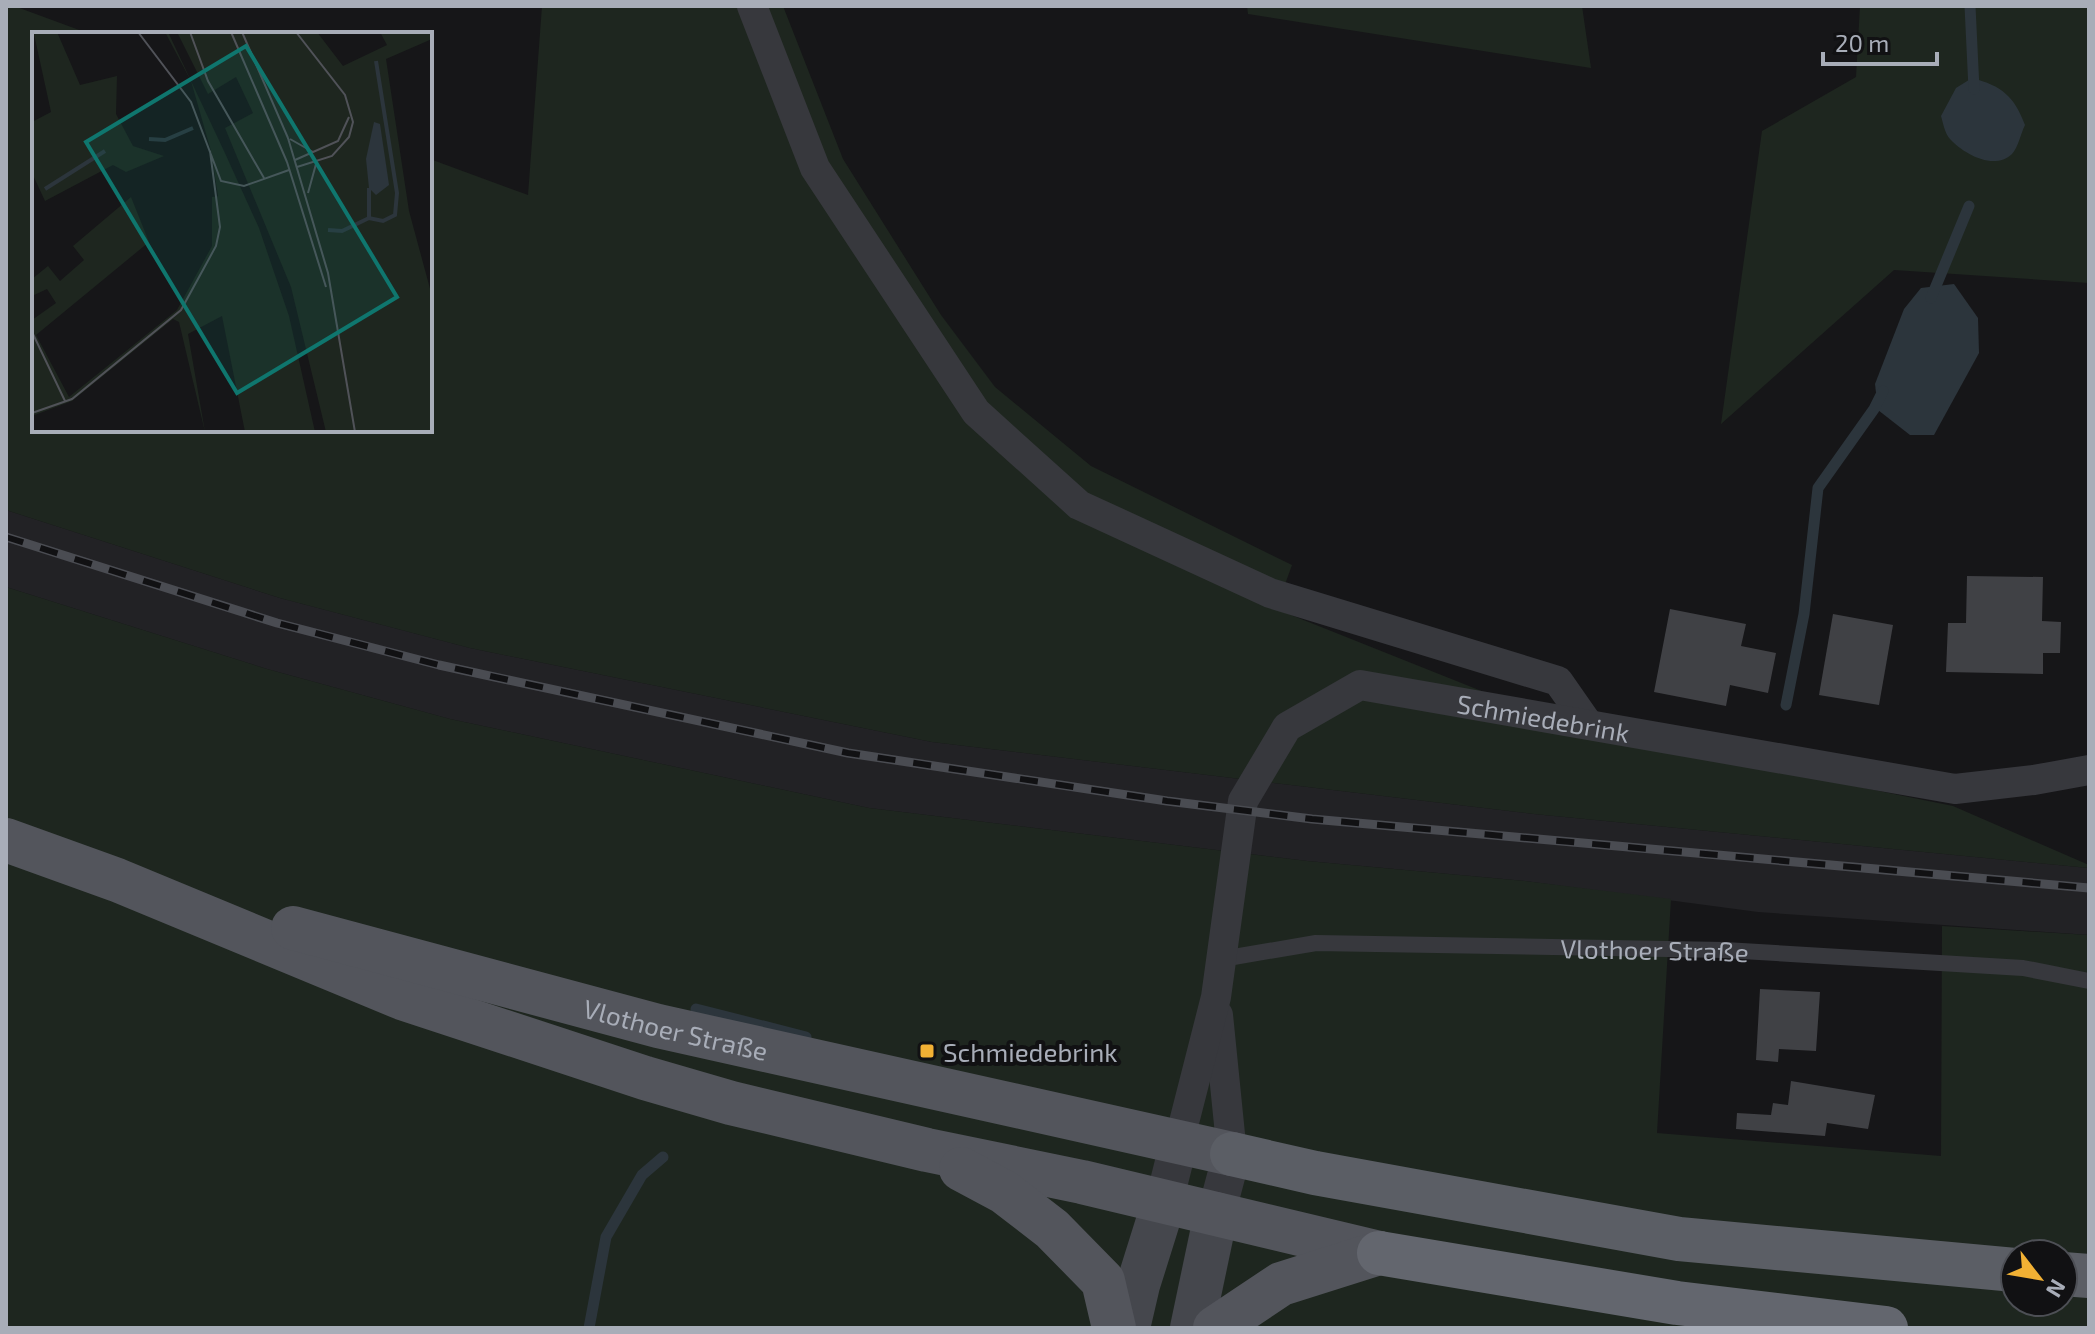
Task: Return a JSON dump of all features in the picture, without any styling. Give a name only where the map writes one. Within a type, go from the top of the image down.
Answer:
[{"type":"highway","points":[[1232,1154],[1315,1173],[1679,1239],[1999,1269]]},
{"type":"highway","points":[[1379,1253],[1677,1303],[1886,1328]]},
{"type":"main road","name":"Vlothoer Straße","points":[[6,840],[117,880],[402,998],[645,1078],[731,1103],[927,1150],[1379,1253]]},
{"type":"main road","name":"Vlothoer Straße","points":[[117,880],[658,1026],[1232,1154]]},
{"type":"main road","points":[[927,1150],[1004,1192],[1052,1229],[1103,1281],[1114,1328]]},
{"type":"main road","points":[[1128,1328],[1164,1202]]},
{"type":"main road","points":[[1192,1328],[1216,1214]]},
{"type":"main road","points":[[1215,1328],[1281,1284],[1379,1253]]},
{"type":"street","points":[[752,6],[815,168],[976,412],[1079,505],[1270,593],[1558,681],[1588,724]]},
{"type":"street","name":"Schmiedebrink","points":[[1179,1142],[1216,997],[1243,801],[1287,727],[1360,685],[1955,789],[2089,770]]},
{"type":"street","name":"Schmiedebrink","points":[[1216,997],[1232,1154]]},
{"type":"street","points":[[1164,1202],[1179,1142]]},
{"type":"street","points":[[1216,1214],[1232,1154]]},
{"type":"lane","name":"Vlothoer Straße","points":[[1222,959],[1316,943],[1709,950],[2023,968],[2089,981]]},
{"type":"shaded area","points":[[6,6],[14,6],[85,32],[32,32],[32,432],[432,432],[432,160],[528,195],[542,6],[783,6],[843,159],[941,315],[995,387],[1091,466],[1292,565],[1276,609],[1579,730],[1953,806],[2089,865],[2089,868],[1534,814],[932,742],[470,648],[280,598],[6,510]]},
{"type":"shaded area","points":[[1247,6],[1582,6],[1591,68],[1248,14]]},
{"type":"shaded area","points":[[1860,6],[2089,6],[2089,283],[1894,270],[1721,424],[1762,131],[1856,77]]},
{"type":"shaded area","points":[[1972,78],[2006,94],[2025,125],[2014,151],[2005,159],[1988,161],[1971,155],[1956,145],[1945,131],[1941,116],[1956,88]]},
{"type":"shaded area","points":[[1954,284],[1978,318],[1979,353],[1934,435],[1910,435],[1878,410],[1875,384],[1904,309],[1921,288]]},
{"type":"shaded area","points":[[6,510],[280,598],[470,648],[932,742],[1534,814],[2089,868],[2089,935],[1758,912],[1525,881],[1307,861],[869,808],[450,719],[267,669],[6,587]]},
{"type":"shaded area","points":[[6,587],[267,669],[450,719],[869,808],[1307,861],[1525,881],[1671,899],[1657,1133],[1941,1156],[1942,926],[2089,935],[2089,1328],[6,1328]]},
{"type":"building","points":[[1967,576],[2043,577],[2042,621],[2061,622],[2060,653],[2043,653],[2043,674],[1946,672],[1948,623],[1966,623]]},
{"type":"building","points":[[1670,609],[1746,624],[1741,646],[1776,653],[1768,693],[1730,685],[1726,706],[1654,692]]},
{"type":"building","points":[[1833,614],[1893,625],[1879,705],[1819,695]]},
{"type":"building","points":[[1760,989],[1820,992],[1816,1051],[1779,1049],[1778,1062],[1756,1060]]},
{"type":"building","points":[[1791,1081],[1875,1095],[1868,1129],[1827,1123],[1825,1136],[1736,1129],[1737,1113],[1771,1115],[1773,1103],[1788,1105]]},
{"type":"waterway","points":[[1970,6],[1974,89]]},
{"type":"waterway","points":[[1931,298],[1969,206]]},
{"type":"waterway","points":[[1786,705],[1804,614],[1818,488],[1874,409],[1883,391]]},
{"type":"waterway","points":[[696,1009],[806,1037]]},
{"type":"waterway","points":[[589,1328],[606,1237],[642,1175],[663,1157]]},
{"type":"railway","points":[[6,537],[277,623],[439,665],[848,753],[1167,801],[1312,819],[2089,888]]},
{"type":"place","name":"Schmiedebrink","points":[[927,1051]]}]
